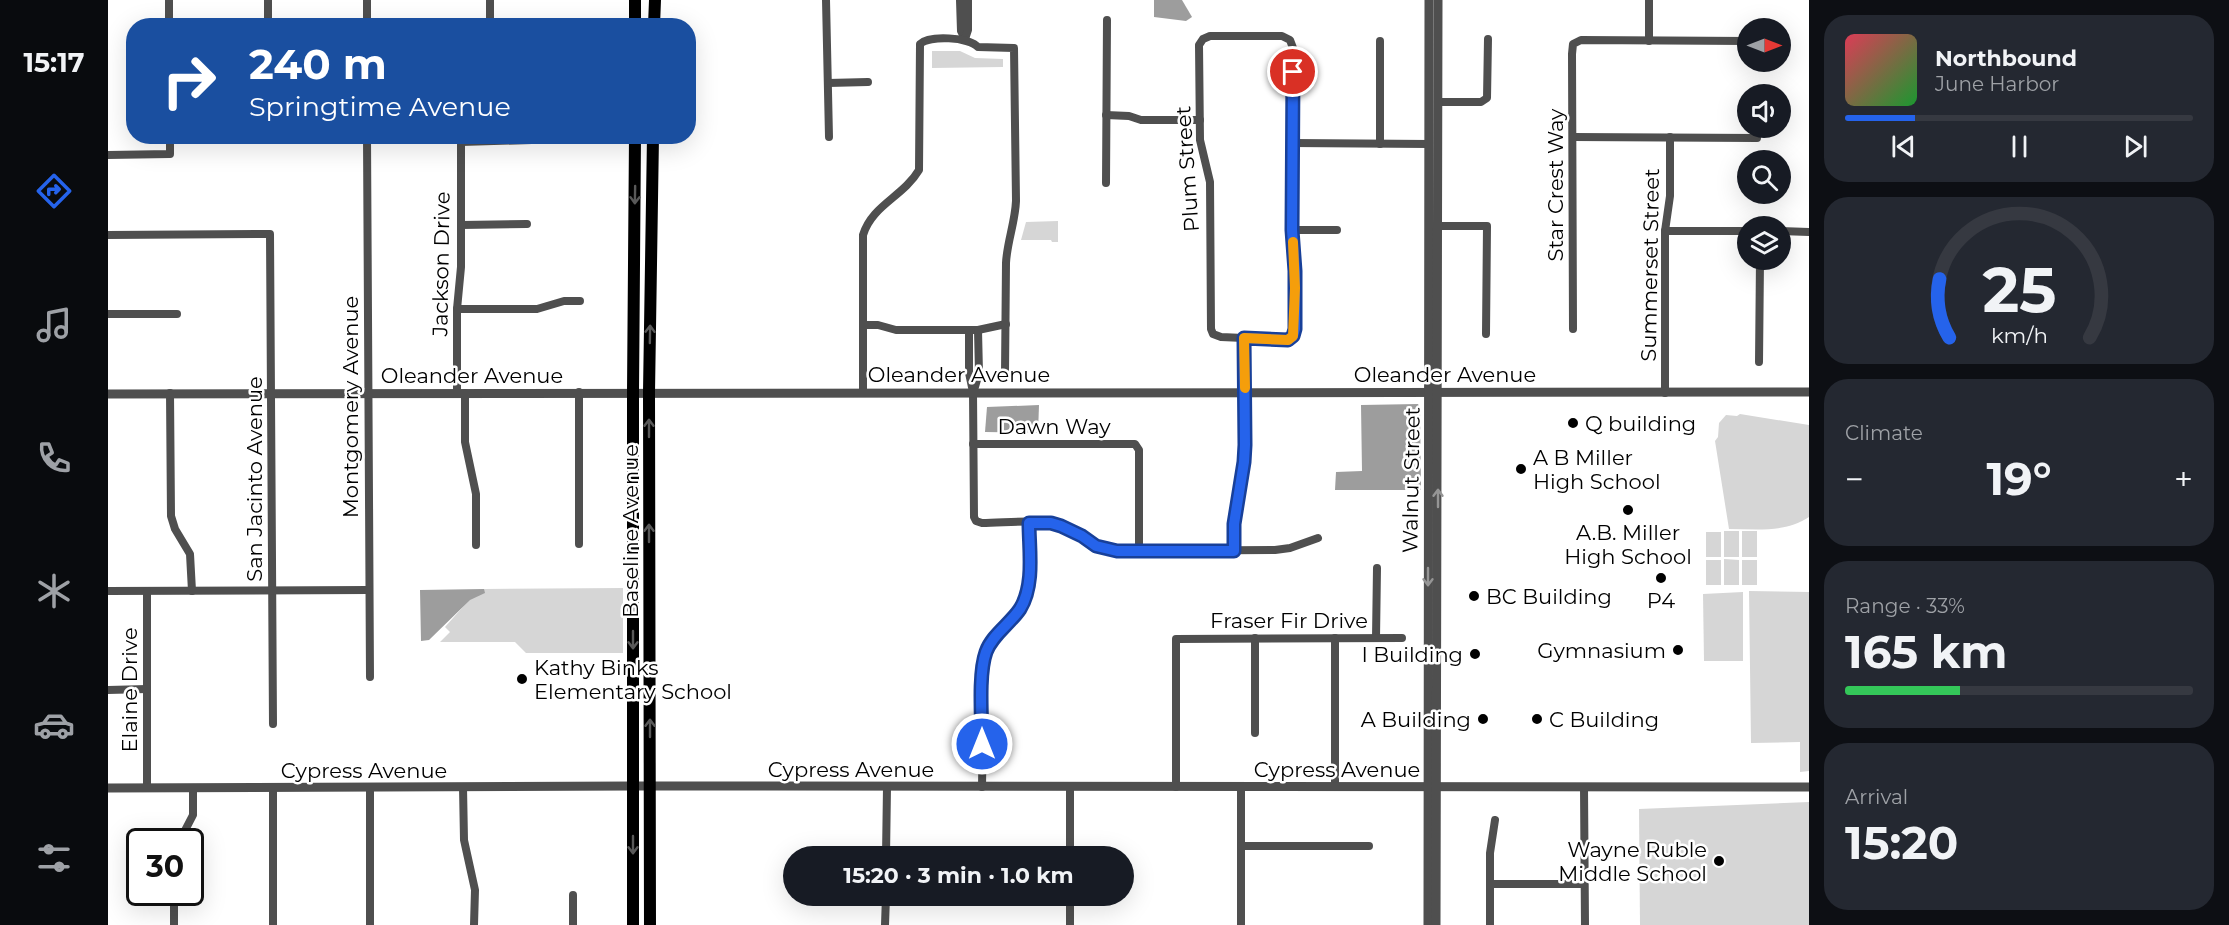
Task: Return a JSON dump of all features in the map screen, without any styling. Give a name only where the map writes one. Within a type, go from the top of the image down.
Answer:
[{"type":"main road","points":[[635,0],[635,18]]},
{"type":"main road","points":[[654,18],[655,0]]},
{"type":"main road","name":"Baseline Avenue","points":[[633,925],[635,144]]},
{"type":"main road","name":"Baseline Avenue","points":[[650,925],[649,392],[653,144]]},
{"type":"street","points":[[169,0],[169,18]]},
{"type":"street","points":[[268,0],[268,18]]},
{"type":"street","points":[[367,0],[367,18]]},
{"type":"street","points":[[490,0],[490,18]]},
{"type":"street","points":[[826,0],[829,137]]},
{"type":"street","points":[[960,0],[961,31],[965,39]]},
{"type":"street","points":[[965,39],[968,30],[968,0]]},
{"type":"street","name":"Walnut Street","points":[[1430,0],[1429,144],[1434,392]]},
{"type":"street","name":"Walnut Street","points":[[1436,925],[1433,787],[1438,0]]},
{"type":"street","points":[[1649,0],[1649,41],[1737,41]]},
{"type":"street","points":[[1106,183],[1107,20]]},
{"type":"street","name":"Plum Street","points":[[1244,338],[1221,337],[1213,334],[1209,324],[1210,182],[1200,140],[1199,45],[1203,39],[1210,36],[1282,36],[1290,40],[1293,48],[1292,143]]},
{"type":"street","points":[[863,392],[863,235],[866,226],[877,211],[912,183],[919,170],[920,44],[930,38],[965,39],[975,43],[978,47],[1014,48],[1016,201],[1015,220],[1007,249],[1006,263],[1005,373]]},
{"type":"street","points":[[1438,102],[1481,102],[1487,98],[1488,39]]},
{"type":"street","name":"Star Crest Way","points":[[1573,329],[1572,54],[1575,42],[1581,40],[1649,41]]},
{"type":"street","points":[[1380,41],[1380,144]]},
{"type":"street","points":[[828,84],[868,82]]},
{"type":"street","points":[[1106,115],[1149,120],[1200,120]]},
{"type":"street","points":[[1573,137],[1737,138]]},
{"type":"street","name":"Summerset Street","points":[[1665,393],[1665,231],[1670,196],[1670,137]]},
{"type":"street","points":[[1234,551],[1234,524],[1244,462],[1244,338],[1288,340],[1293,336],[1295,288],[1292,143],[1429,144]]},
{"type":"street","points":[[108,155],[170,154],[170,144]]},
{"type":"street","name":"Montgomery Avenue","points":[[367,144],[370,677]]},
{"type":"street","name":"Jackson Drive","points":[[461,144],[461,225],[457,309],[465,442],[476,494],[476,545]]},
{"type":"street","points":[[461,225],[527,224]]},
{"type":"street","points":[[1438,226],[1487,226],[1486,334]]},
{"type":"street","points":[[1292,230],[1336,230]]},
{"type":"street","points":[[1665,231],[1737,231]]},
{"type":"street","points":[[1791,231],[1809,232]]},
{"type":"street","name":"San Jacinto Avenue","points":[[108,236],[270,234],[273,724]]},
{"type":"street","points":[[1759,362],[1760,270]]},
{"type":"street","points":[[457,309],[537,309],[564,301],[580,301]]},
{"type":"street","points":[[108,314],[177,314]]},
{"type":"street","points":[[863,325],[878,325],[896,330],[978,330],[1006,324]]},
{"type":"street","points":[[969,330],[969,373],[973,392],[974,517],[976,521],[982,523],[1051,523],[1082,536],[1096,546],[1139,551],[1234,551],[1290,548],[1318,538]]},
{"type":"street","points":[[973,392],[979,373],[978,330]]},
{"type":"street","points":[[969,360],[979,360]]},
{"type":"street","name":"Oleander Avenue","points":[[108,394],[1809,392]]},
{"type":"street","points":[[170,393],[171,516],[175,529],[190,554],[192,591]]},
{"type":"street","points":[[579,393],[579,544]]},
{"type":"street","name":"Dawn Way","points":[[973,444],[1136,444],[1138,450],[1139,551]]},
{"type":"street","points":[[982,787],[984,660],[990,643],[1020,608],[1027,592],[1029,523]]},
{"type":"street","points":[[1376,638],[1377,568]]},
{"type":"street","points":[[108,591],[369,590]]},
{"type":"street","name":"Elaine Drive","points":[[147,591],[147,788]]},
{"type":"street","points":[[1255,638],[1255,733]]},
{"type":"street","points":[[1335,638],[1335,787]]},
{"type":"street","name":"Fraser Fir Drive","points":[[1176,787],[1176,639],[1402,638]]},
{"type":"street","points":[[108,690],[147,689]]},
{"type":"street","points":[[464,787],[464,840],[475,890],[474,925]]},
{"type":"street","points":[[886,846],[887,787]]},
{"type":"street","points":[[1070,787],[1070,846]]},
{"type":"street","points":[[1241,787],[1241,925]]},
{"type":"street","name":"Walnut Street","points":[[1428,925],[1433,787]]},
{"type":"street","points":[[1584,787],[1585,925]]},
{"type":"street","name":"Cypress Avenue","points":[[108,788],[1809,787]]},
{"type":"street","points":[[186,828],[193,815],[193,788]]},
{"type":"street","points":[[273,788],[273,925]]},
{"type":"street","points":[[370,788],[370,925]]},
{"type":"street","points":[[1490,925],[1491,838],[1495,820]]},
{"type":"street","points":[[1241,846],[1369,846]]},
{"type":"street","points":[[1490,884],[1584,884]]},
{"type":"street","points":[[573,895],[573,925]]},
{"type":"street","points":[[174,906],[174,925]]},
{"type":"street","points":[[885,925],[886,906]]},
{"type":"street","points":[[1070,906],[1070,925]]},
{"type":"shaded area","points":[[1154,0],[1182,0],[1192,17],[1186,21],[1154,17]]},
{"type":"shaded area","points":[[932,51],[960,51],[975,58],[1003,59],[1003,67],[932,68]]},
{"type":"shaded area","points":[[1058,221],[1058,242],[1021,240],[1026,222]]},
{"type":"shaded area","points":[[1418,404],[1420,408],[1421,490],[1335,490],[1336,472],[1362,471],[1361,405]]},
{"type":"shaded area","points":[[1039,405],[1038,433],[985,432],[987,407]]},
{"type":"shaded area","points":[[1740,414],[1809,425],[1809,517],[1781,528],[1729,529],[1715,441],[1718,437],[1719,423],[1726,415]]},
{"type":"shaded area","points":[[1724,531],[1739,531],[1739,557],[1724,557]]},
{"type":"shaded area","points":[[1742,531],[1757,531],[1757,557],[1742,557]]},
{"type":"shaded area","points":[[1706,532],[1721,532],[1721,557],[1706,557]]},
{"type":"shaded area","points":[[1724,559],[1739,560],[1739,585],[1724,585]]},
{"type":"shaded area","points":[[1706,560],[1721,560],[1721,585],[1706,585]]},
{"type":"shaded area","points":[[1742,560],[1757,560],[1757,585],[1742,585]]},
{"type":"shaded area","points":[[623,588],[623,653],[526,653],[515,642],[440,642],[450,632],[445,627],[470,599],[484,593],[484,589]]},
{"type":"shaded area","points":[[484,589],[485,593],[470,600],[429,640],[421,641],[420,590]]},
{"type":"shaded area","points":[[1749,591],[1809,592],[1809,771],[1800,772],[1800,742],[1751,743]]},
{"type":"shaded area","points":[[1743,592],[1743,661],[1704,661],[1703,594]]},
{"type":"shaded area","name":"Wayne Ruble Middle School","points":[[1809,802],[1809,925],[1640,925],[1639,809]]},
{"type":"slow traffic","points":[[1245,388],[1244,338],[1288,340],[1293,336],[1295,329],[1293,242]]},
{"type":"place","name":"Q building","points":[[1573,423]]},
{"type":"place","name":"A B Miller High School","points":[[1521,469]]},
{"type":"place","name":"A.B. Miller High School","points":[[1628,510]]},
{"type":"place","name":"P4","points":[[1661,578]]},
{"type":"place","name":"BC Building","points":[[1474,596]]},
{"type":"place","name":"Gymnasium","points":[[1678,650]]},
{"type":"place","name":"I Building","points":[[1475,654]]},
{"type":"place","name":"Kathy Binks Elementary School","points":[[522,679]]},
{"type":"place","name":"A Building","points":[[1483,719]]},
{"type":"place","name":"C Building","points":[[1537,719]]},
{"type":"place","name":"Wayne Ruble Middle School","points":[[1719,861]]},
{"type":"route","points":[[982,744],[984,660],[990,643],[1020,608],[1027,592],[1029,523],[1051,523],[1061,526],[1096,546],[1117,551],[1234,551],[1234,524],[1245,445],[1244,338],[1288,340],[1293,336],[1295,329],[1292,230],[1293,72]]}]
